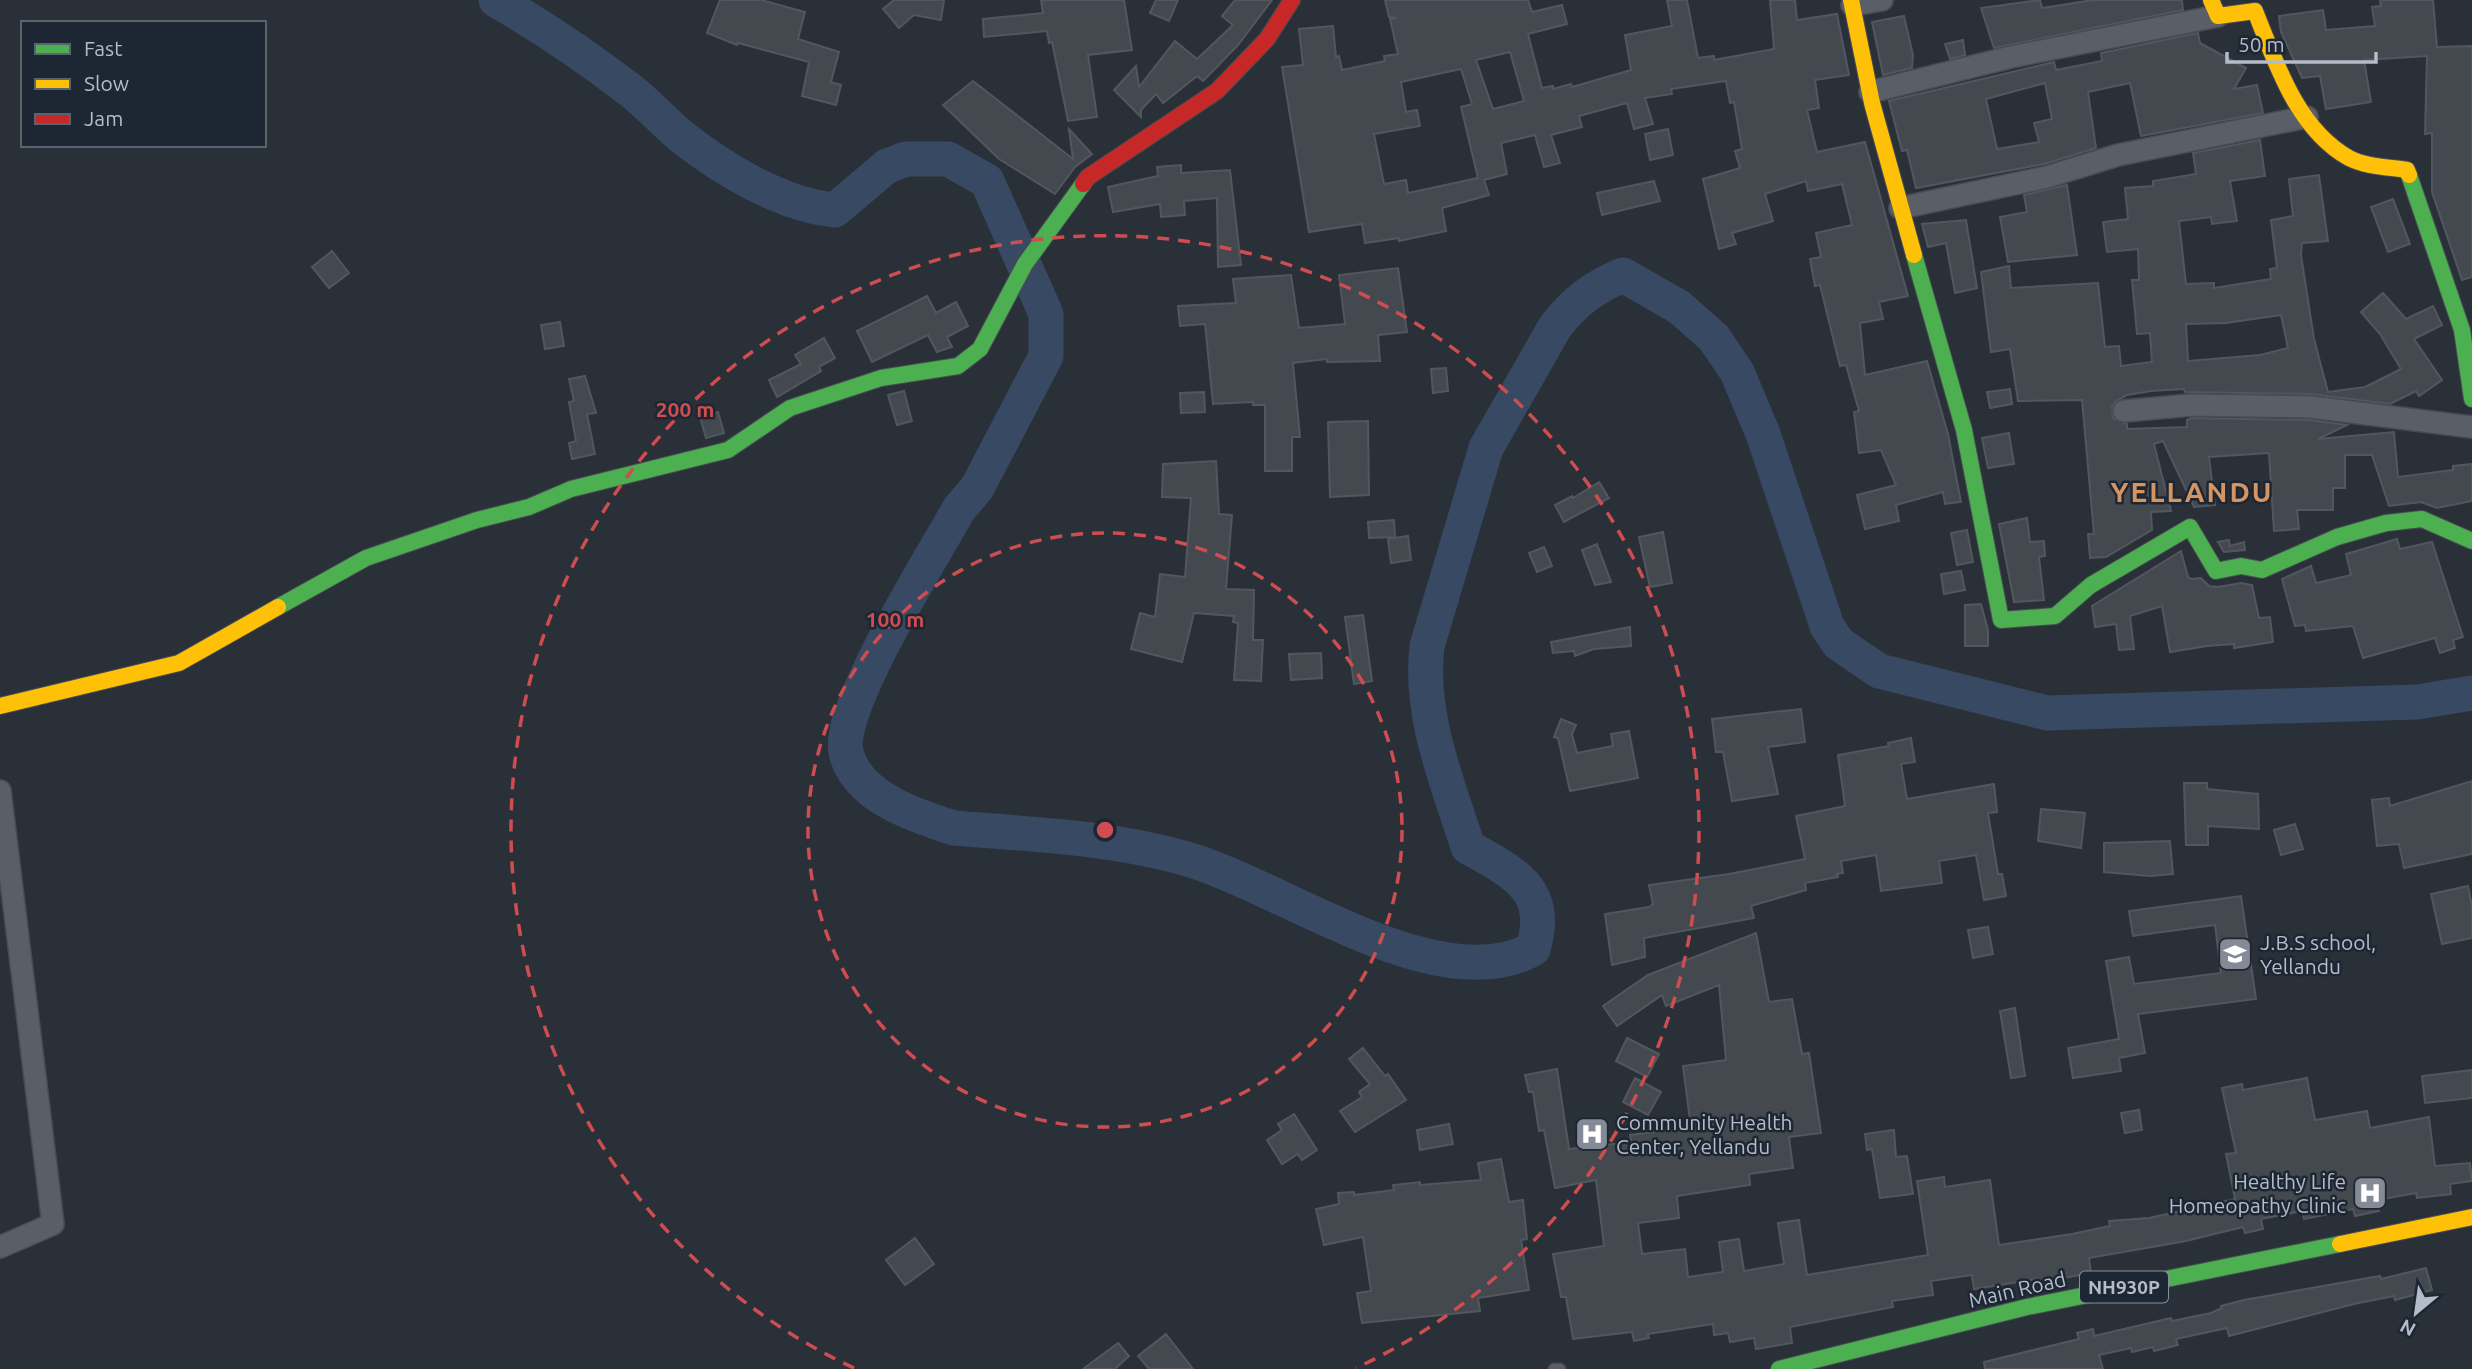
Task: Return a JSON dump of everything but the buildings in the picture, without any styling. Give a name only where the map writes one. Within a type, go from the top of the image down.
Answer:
[{"type":"main road","points":[[0,706],[179,663],[366,558],[477,520],[529,507],[571,489],[728,450],[790,408],[881,378],[958,366],[980,349],[1025,264],[1088,177],[1217,92],[1267,39],[1292,0]]},
{"type":"main road","points":[[1851,3],[1870,92],[1900,208],[1964,430],[2001,620],[2055,616],[2091,585],[2190,527],[2217,571],[2241,566],[2262,570],[2337,537],[2386,523],[2422,519],[2472,541]]},
{"type":"main road","points":[[2215,8],[2255,11],[2289,91],[2318,132],[2350,159],[2407,170],[2462,331],[2472,399]]},
{"type":"main road","name":"Main Road","points":[[1779,1369],[2027,1307],[2472,1217]]},
{"type":"street","points":[[1851,3],[1882,0]]},
{"type":"street","points":[[1870,92],[2215,8]]},
{"type":"street","points":[[1900,208],[2047,177],[2118,155],[2307,117]]},
{"type":"street","points":[[2124,411],[2191,405],[2311,407],[2472,427]]},
{"type":"street","points":[[0,791],[53,1224],[0,1247]]},
{"type":"lane","points":[[1554,1369],[1560,1369]]},
{"type":"waterway","points":[[496,0],[614,78],[637,95],[682,137],[716,162],[754,184],[795,201],[835,210],[887,166],[906,159],[948,159],[987,181],[1046,314],[1046,356],[977,488],[959,509],[889,631],[856,702],[847,731],[846,752],[852,768],[862,781],[875,793],[906,811],[939,823],[954,828],[1097,841],[1180,857],[1220,871],[1358,933],[1405,950],[1451,961],[1494,961],[1533,949],[1537,911],[1525,885],[1500,865],[1468,847],[1431,723],[1427,698],[1427,646],[1486,448],[1555,327],[1585,296],[1623,275],[1679,307],[1714,338],[1737,372],[1763,434],[1827,626],[1838,643],[1879,671],[2047,713],[2417,702],[2472,693]]},
{"type":"traffic: fast","points":[[2409,175],[2462,330],[2472,399]]},
{"type":"traffic: fast","points":[[278,607],[366,558],[477,520],[529,507],[571,489],[728,450],[790,408],[881,378],[958,366],[980,349],[1025,264],[1083,184]]},
{"type":"traffic: fast","points":[[1914,255],[1964,430],[2001,620],[2055,616],[2091,585],[2190,527],[2216,571],[2241,566],[2262,570],[2337,537],[2386,523],[2422,519],[2472,541]]},
{"type":"traffic: fast","points":[[1779,1369],[2027,1307],[2340,1244]]},
{"type":"traffic: slow","points":[[1851,0],[1872,103],[1914,255]]},
{"type":"traffic: slow","points":[[2211,0],[2218,16],[2255,11],[2290,93],[2315,130],[2331,145],[2356,161],[2407,170],[2409,175]]},
{"type":"traffic: slow","points":[[0,706],[179,663],[278,607]]},
{"type":"traffic: slow","points":[[2340,1244],[2472,1217]]},
{"type":"traffic: jam","points":[[1083,184],[1088,177],[1217,91],[1267,39],[1292,0]]},
{"type":"place","name":"J.B.S school, Yellandu","points":[[2235,954]]},
{"type":"place","name":"Community Health Center, Yellandu","points":[[1592,1134]]},
{"type":"place","name":"Healthy Life Homeopathy Clinic","points":[[2370,1193]]},
{"type":"district","name":"YELLANDU","points":[[2192,491]]}]
